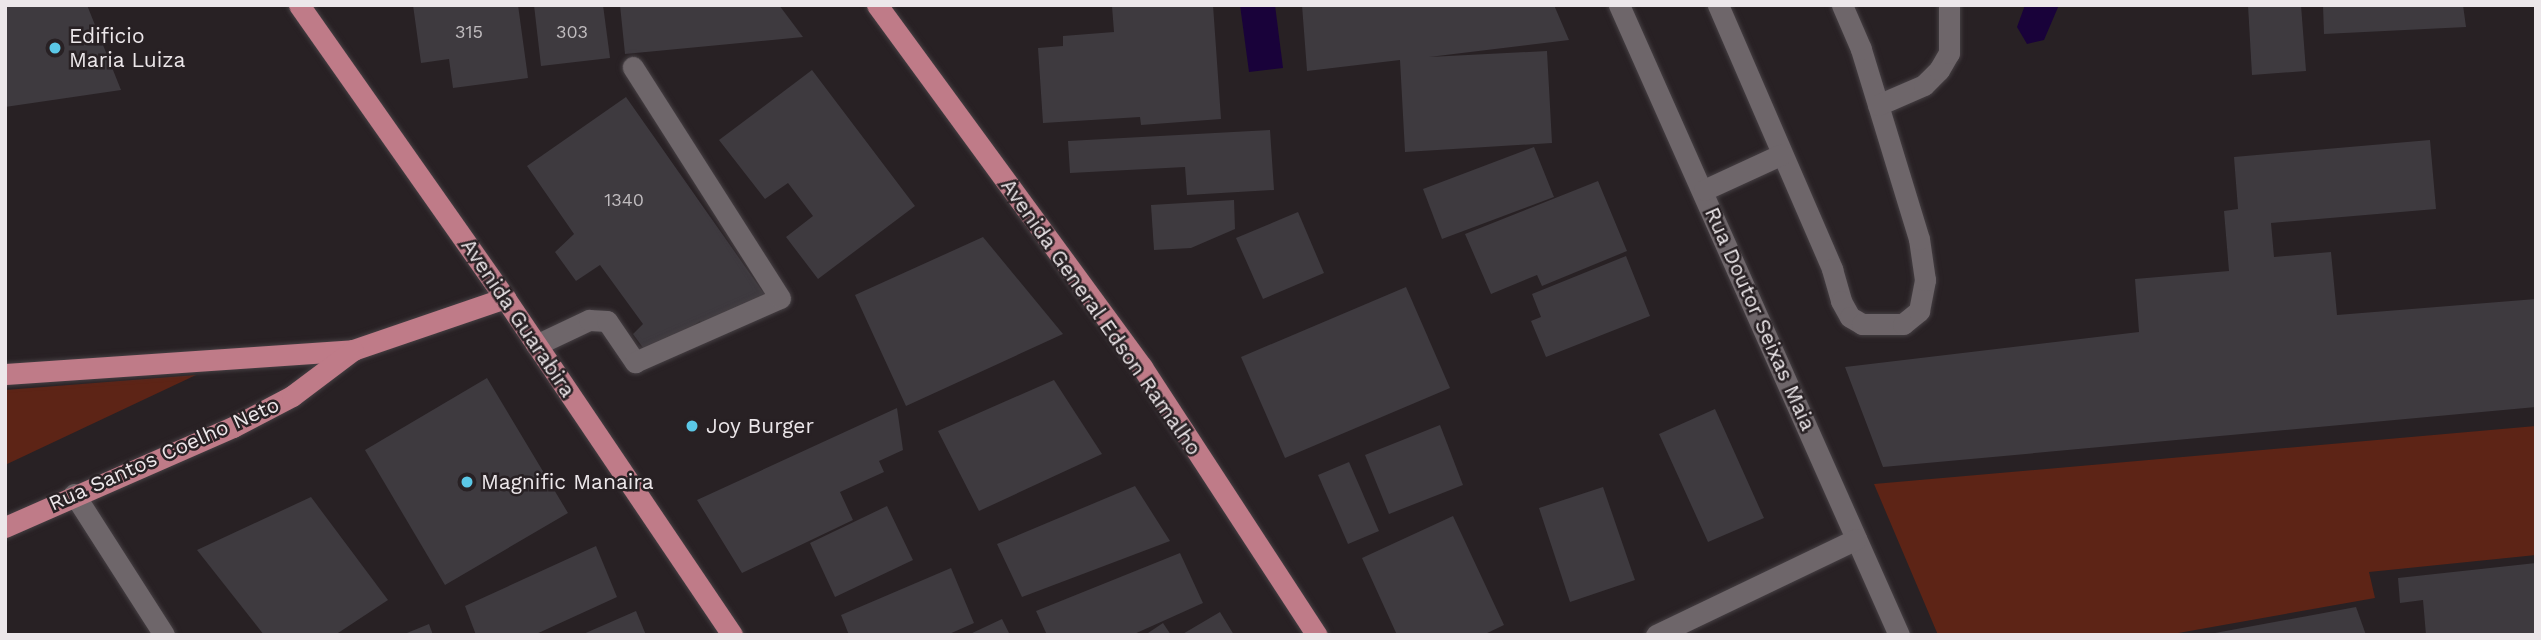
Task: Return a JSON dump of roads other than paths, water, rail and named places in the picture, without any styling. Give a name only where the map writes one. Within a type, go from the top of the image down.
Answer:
[{"type":"main road","name":"Avenida Guarabira","points":[[299,5],[505,298],[732,635]]},
{"type":"main road","name":"Avenida General Edson Ramalho","points":[[877,5],[1142,368],[1317,635]]},
{"type":"main road","points":[[5,374],[353,350],[505,298]]},
{"type":"main road","name":"Rua Santos Coelho Neto","points":[[5,527],[74,494],[233,427],[292,396],[353,350]]},
{"type":"street","name":"Rua Doutor Seixas Maia","points":[[1619,5],[1704,190],[1899,635]]},
{"type":"street","points":[[1718,5],[1850,317],[1862,324],[1903,324],[1919,311],[1925,281],[1919,240],[1878,105],[1842,5]]},
{"type":"street","points":[[1878,105],[1924,85],[1939,70],[1949,53],[1950,5]]},
{"type":"street","points":[[536,345],[589,320],[607,321],[635,362],[780,298],[633,67]]},
{"type":"street","points":[[1704,190],[1780,155]]},
{"type":"street","points":[[74,494],[164,635]]},
{"type":"street","points":[[1656,635],[1856,538]]},
{"type":"place","name":"Edificio Maria Luiza","points":[[55,48]]},
{"type":"place","name":"Joy Burger","points":[[692,426]]},
{"type":"place","name":"Magnific Manaira","points":[[467,482]]}]
